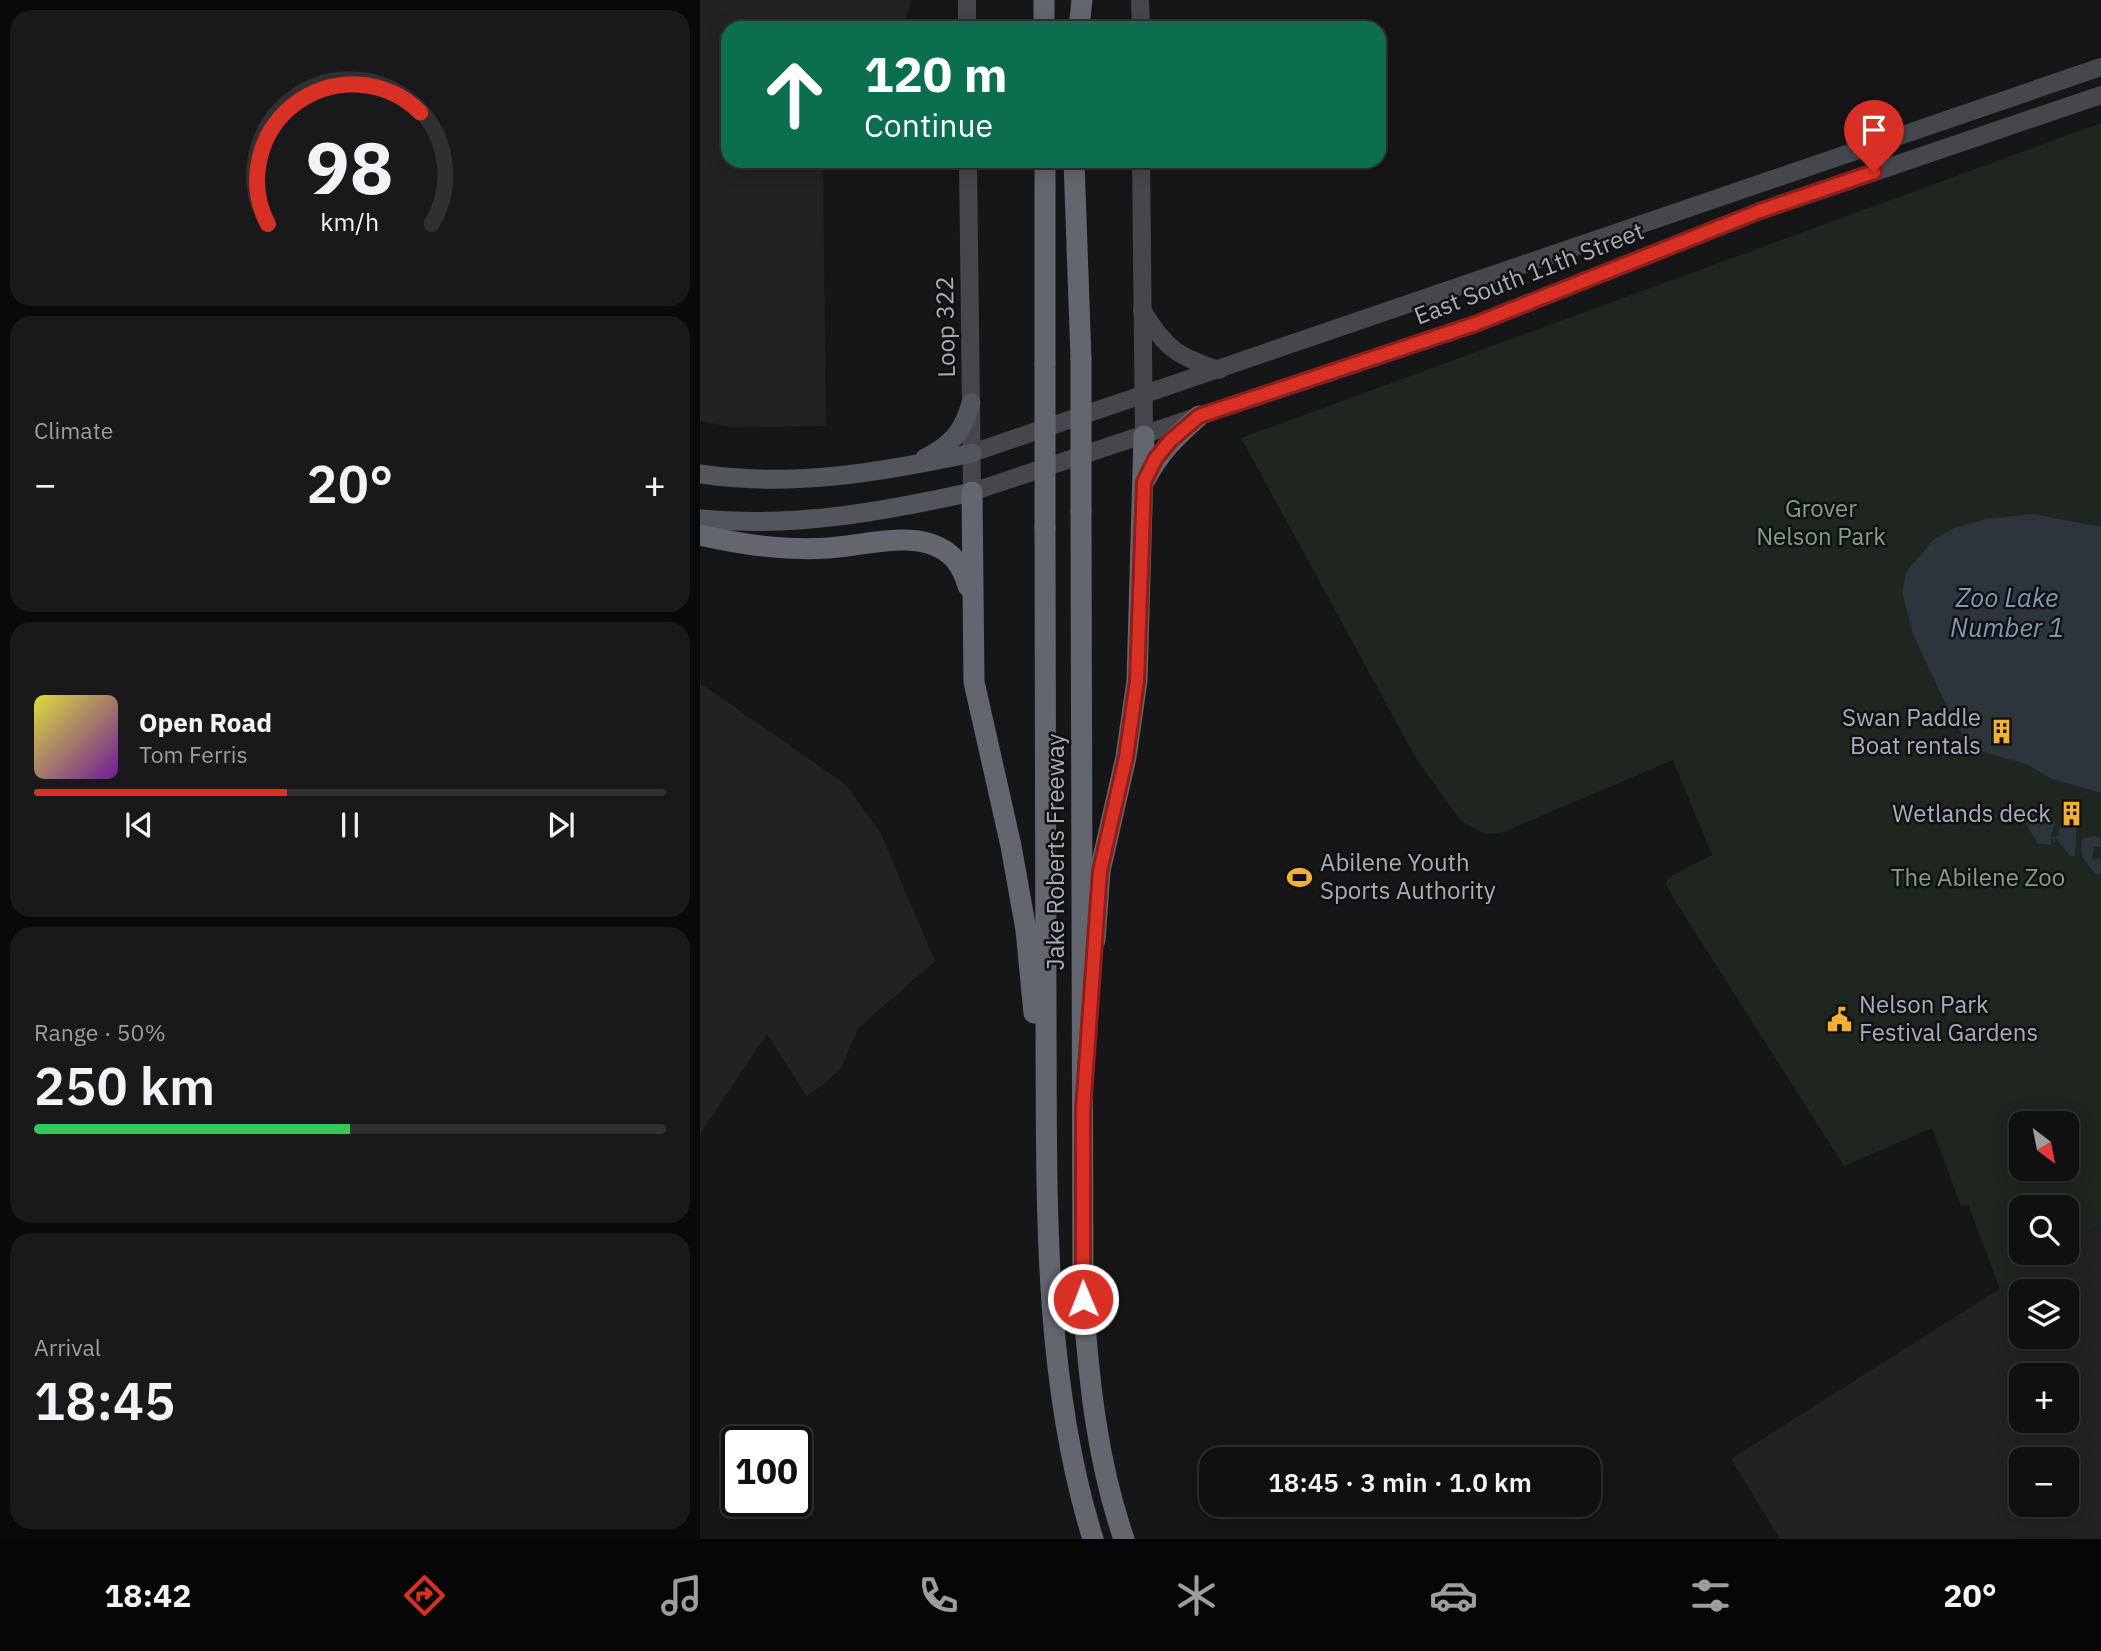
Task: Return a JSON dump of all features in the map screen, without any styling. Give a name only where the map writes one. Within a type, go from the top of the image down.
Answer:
[{"type":"highway","points":[[1044,0],[1044,21]]},
{"type":"highway","points":[[1074,0],[1076,21]]},
{"type":"highway","points":[[1078,21],[1082,0]]},
{"type":"highway","name":"Jake Roberts Freeway","points":[[1045,168],[1047,1138],[1052,1298],[1060,1386],[1073,1464],[1093,1539]]},
{"type":"highway","name":"Jake Roberts Freeway","points":[[1074,168],[1081,359],[1082,1287],[1090,1393],[1102,1458],[1124,1539]]},
{"type":"highway","points":[[1144,482],[1156,458],[1170,441],[1199,416]]},
{"type":"highway","points":[[1083,1110],[1100,871],[1126,757],[1137,681],[1144,436]]},
{"type":"highway","points":[[972,492],[971,598],[974,682],[1011,846],[1026,930],[1047,1138]]},
{"type":"highway","points":[[700,536],[748,546],[782,549],[906,541],[929,543],[949,552],[962,567],[971,598]]},
{"type":"main road","points":[[967,0],[967,21]]},
{"type":"main road","points":[[1140,0],[1140,21]]},
{"type":"main road","name":"East South 11th Street","points":[[972,453],[2101,66]]},
{"type":"main road","name":"East South 11th Street","points":[[972,492],[1475,324],[1760,211],[2101,94]]},
{"type":"main road","name":"Loop 322","points":[[968,168],[972,492]]},
{"type":"main road","points":[[1141,168],[1144,436]]},
{"type":"main road","points":[[1141,309],[1165,346],[1180,355],[1219,370]]},
{"type":"main road","points":[[909,466],[941,451],[955,439],[965,425],[971,403]]},
{"type":"main road","points":[[700,474],[726,478],[818,477],[909,466],[972,453]]},
{"type":"main road","points":[[700,519],[771,524],[852,517],[972,492]]},
{"type":"shaded area","points":[[700,0],[911,0],[904,21],[721,21],[721,168],[823,168],[826,426],[731,427],[700,421]]},
{"type":"shaded area","points":[[700,683],[846,785],[880,832],[935,961],[858,1028],[841,1069],[807,1097],[767,1034],[700,1134]]},
{"type":"shaded area","points":[[2101,1224],[2101,1539],[1780,1539],[1731,1459],[2009,1283],[2009,1349],[2079,1349],[2079,1279],[2015,1279],[2037,1265],[2079,1265],[2079,1238]]},
{"type":"green space","name":"Grover Nelson Park","points":[[2101,123],[2101,1224],[2079,1238],[2079,1195],[2009,1195],[2009,1265],[2037,1265],[2016,1279],[2009,1279],[2009,1283],[2000,1289],[1968,1204],[1961,1206],[1932,1128],[1844,1166],[1666,884],[1668,878],[1712,855],[1673,760],[1501,833],[1485,834],[1461,821],[1417,760],[1241,438]]},
{"type":"water","name":"Zoo Lake Number 1","points":[[2033,514],[2101,527],[2101,793],[2052,779],[2026,764],[1983,752],[1969,745],[1953,720],[1913,634],[1902,592],[1907,571],[1933,540],[1954,528],[1987,519]]},
{"type":"water","points":[[2035,812],[2055,822],[2051,837],[2057,837],[2062,820],[2077,824],[2075,856],[2070,856],[2057,839],[2051,839],[2051,845],[2038,844],[2024,820]]},
{"type":"water","points":[[2095,836],[2101,839],[2101,847],[2094,847],[2092,860],[2101,858],[2101,874],[2096,874],[2089,866],[2081,849],[2083,838]]},
{"type":"place","name":"Swan Paddle Boat rentals","points":[[2001,732]]},
{"type":"place","name":"Wetlands deck","points":[[2071,814]]},
{"type":"place","name":"Abilene Youth Sports Authority","points":[[1300,877]]},
{"type":"place","name":"Nelson Park Festival Gardens","points":[[1839,1019]]},
{"type":"route","points":[[1083,1299],[1083,1110],[1100,871],[1126,757],[1137,681],[1144,482],[1156,458],[1170,441],[1199,416],[1475,324],[1760,211],[1874,172]]},
{"type":"park label","name":"The Abilene Zoo","points":[[1978,878]]}]
